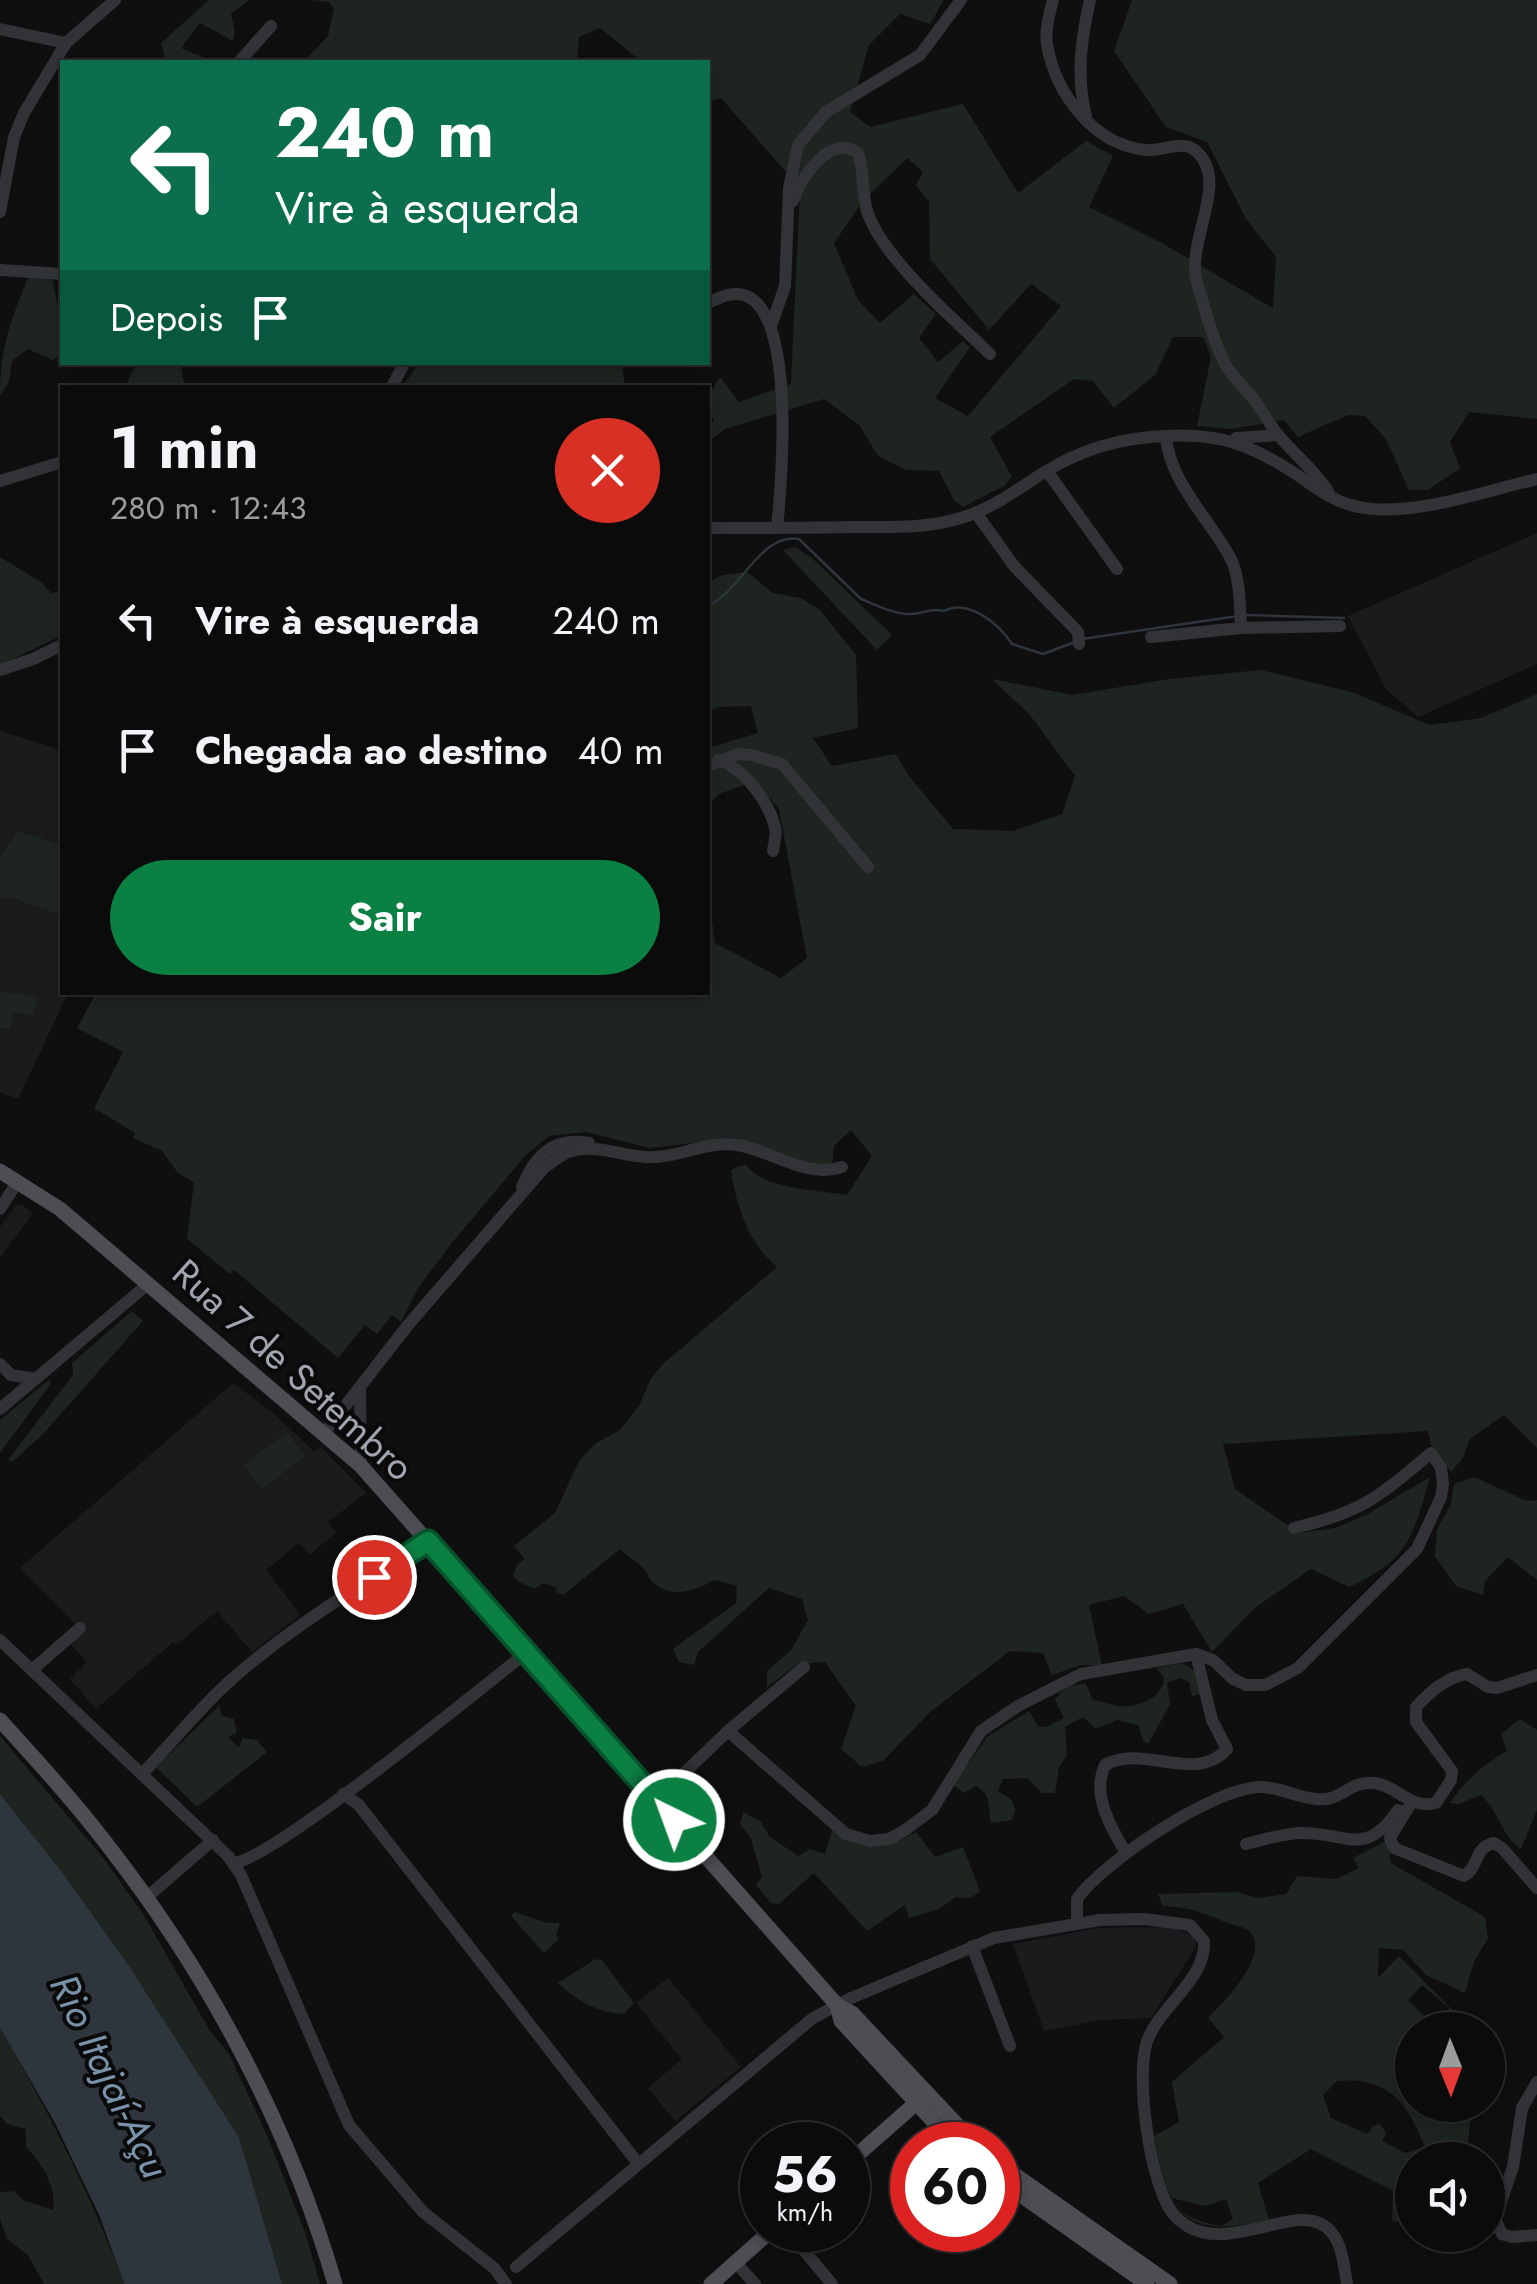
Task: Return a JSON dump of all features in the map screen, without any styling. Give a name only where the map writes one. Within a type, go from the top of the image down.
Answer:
[{"type":"main road","name":"Rua 7 de Setembro","points":[[0,1171],[60,1209],[361,1466],[838,2005],[858,2019],[954,2122]]},
{"type":"main road","points":[[0,1720],[106,1842],[147,1897],[258,2082],[294,2163],[335,2284]]},
{"type":"main road","name":"Rua 7 de Setembro","points":[[838,2005],[841,2020],[933,2122]]},
{"type":"main road","points":[[870,2144],[915,2104]]},
{"type":"main road","points":[[1020,2178],[1170,2284]]},
{"type":"main road","points":[[1020,2195],[1147,2284]]},
{"type":"main road","points":[[711,2284],[747,2252]]},
{"type":"street","points":[[0,212],[14,138],[24,113],[66,43],[115,0]]},
{"type":"street","points":[[771,326],[785,286],[784,248],[792,165],[798,144],[810,128],[844,100],[920,56],[961,0]]},
{"type":"street","points":[[1053,0],[1047,44],[1070,102],[1087,122],[1102,136],[1126,146],[1159,151],[1187,147],[1197,152],[1206,166],[1211,189],[1194,253],[1195,277],[1224,361],[1278,435],[1318,476],[1331,497]]},
{"type":"street","points":[[1087,122],[1078,79],[1090,0]]},
{"type":"street","points":[[240,60],[270,26]]},
{"type":"street","points":[[0,28],[66,43]]},
{"type":"street","points":[[789,213],[799,184],[814,164],[830,151],[852,148],[861,159],[868,214],[879,236],[931,296],[990,354]]},
{"type":"street","points":[[0,270],[60,274]]},
{"type":"street","points":[[710,302],[736,294],[747,296],[771,326],[779,354],[781,384],[782,470],[777,528]]},
{"type":"street","points":[[710,528],[900,527],[946,522],[976,512],[1105,443],[1166,436],[1278,435]]},
{"type":"street","points":[[1166,436],[1167,452],[1182,483],[1231,559],[1241,620]]},
{"type":"street","points":[[1223,438],[1260,451],[1331,497],[1360,508],[1388,510],[1537,480]]},
{"type":"street","points":[[0,481],[60,463]]},
{"type":"street","points":[[1047,471],[1117,570]]},
{"type":"street","points":[[976,512],[1014,566],[1078,638]]},
{"type":"street","points":[[1151,637],[1241,620],[1340,626]]},
{"type":"street","points":[[0,670],[60,646]]},
{"type":"street","points":[[713,763],[751,755],[782,764],[868,867]]},
{"type":"street","points":[[713,763],[738,769],[763,803],[775,826],[773,852]]},
{"type":"street","points":[[324,1433],[518,1198],[562,1154],[606,1150],[646,1157],[724,1144],[752,1148],[828,1172],[842,1167]]},
{"type":"street","points":[[0,1209],[18,1181]]},
{"type":"street","points":[[6,1405],[148,1284]]},
{"type":"street","points":[[0,1364],[11,1375],[36,1380]]},
{"type":"street","points":[[6,1405],[11,1375]]},
{"type":"street","points":[[360,1385],[361,1466]]},
{"type":"street","points":[[728,1732],[846,1834],[870,1841],[889,1839],[932,1810],[980,1731],[1081,1674],[1196,1654],[1213,1660],[1233,1679],[1246,1685],[1265,1685],[1298,1668],[1417,1549],[1441,1497],[1442,1468],[1431,1453],[1360,1509],[1294,1528]]},
{"type":"street","points":[[142,1774],[220,1690],[259,1656],[428,1541]]},
{"type":"street","points":[[32,1670],[80,1628]]},
{"type":"street","points":[[0,1640],[213,1840],[237,1869],[349,2126],[423,2212],[494,2268],[506,2284]]},
{"type":"street","points":[[237,1869],[349,1790],[526,1653]]},
{"type":"street","points":[[1126,1853],[1105,1813],[1100,1780],[1106,1765],[1137,1757],[1176,1764],[1202,1763],[1227,1749],[1212,1720],[1196,1654]]},
{"type":"street","points":[[656,1800],[804,1667]]},
{"type":"street","points":[[1077,1922],[1077,1900],[1101,1871],[1209,1803],[1248,1788],[1331,1798],[1359,1784],[1374,1784],[1388,1787],[1407,1801],[1425,1806],[1436,1803],[1451,1780],[1448,1762],[1416,1722],[1416,1707],[1454,1676],[1467,1674],[1488,1688],[1496,1688],[1537,1675]]},
{"type":"street","points":[[349,1790],[637,2162]]},
{"type":"street","points":[[1246,1844],[1304,1832],[1345,1841],[1363,1840],[1407,1801]]},
{"type":"street","points":[[1407,1801],[1390,1838],[1394,1848],[1464,1876],[1472,1870],[1478,1852],[1486,1844],[1494,1843],[1537,1888]]},
{"type":"street","points":[[147,1897],[213,1840]]},
{"type":"street","points":[[494,2268],[516,2267],[813,2018],[972,1946],[1077,1922],[1144,1919],[1190,1925],[1204,1941],[1200,1963],[1161,2016],[1144,2051],[1153,2170],[1167,2206],[1177,2219],[1192,2228],[1221,2236],[1302,2219],[1321,2223],[1338,2242],[1347,2284]]},
{"type":"street","points":[[972,1946],[1010,2046]]},
{"type":"street","points":[[813,2018],[820,1985]]},
{"type":"street","points":[[1537,2082],[1522,2108],[1513,2167],[1496,2219],[1502,2234],[1512,2238],[1537,2235]]},
{"type":"street","points":[[805,2252],[832,2284]]},
{"type":"street","points":[[736,2262],[754,2284]]},
{"type":"street","points":[[516,2267],[522,2284]]},
{"type":"shaded area","points":[[209,0],[249,0],[231,14],[233,41],[200,23],[181,48],[209,60],[165,60],[161,43]]},
{"type":"shaded area","points":[[311,0],[944,0],[930,24],[900,14],[869,45],[850,112],[871,127],[963,104],[1018,193],[1086,141],[1113,156],[1089,207],[1160,242],[1273,308],[1276,257],[1246,219],[1207,142],[1166,127],[1114,51],[1132,0],[1537,0],[1537,419],[1469,412],[1450,442],[1460,468],[1428,490],[1409,490],[1386,439],[1365,416],[1348,415],[1298,437],[1284,420],[1231,429],[1197,426],[1211,357],[1203,337],[1173,337],[1155,375],[1114,408],[1093,381],[1074,379],[990,437],[1012,477],[1004,486],[963,507],[954,500],[939,471],[906,470],[878,456],[859,425],[824,399],[725,429],[710,440],[710,424],[714,420],[710,396],[720,377],[739,402],[791,384],[800,188],[721,98],[710,101],[710,60],[640,60],[600,28],[579,37],[577,60],[305,60],[328,36],[334,9],[329,2]],"holes":[[[907,158],[923,172],[916,185],[929,202],[930,259],[989,330],[1031,284],[1061,306],[968,416],[935,398],[970,347],[963,341],[938,362],[919,338],[936,314],[914,294],[880,323],[858,300],[834,243],[863,201]]]},
{"type":"shaded area","points":[[28,278],[53,280],[60,310],[60,355],[52,360],[28,349],[12,361],[9,381],[0,396],[4,349]]},
{"type":"shaded area","points":[[136,365],[180,365],[185,385],[126,385]]},
{"type":"shaded area","points":[[418,365],[622,365],[625,385],[403,385]]},
{"type":"shaded area","points":[[1537,533],[1537,664],[1418,717],[1386,689],[1348,616]]},
{"type":"shaded area","points":[[795,547],[812,558],[892,635],[877,650],[783,550]]},
{"type":"shaded area","points":[[0,557],[51,593],[60,591],[60,631],[57,638],[0,665]]},
{"type":"shaded area","points":[[747,572],[773,593],[801,598],[819,609],[856,655],[858,728],[813,738],[832,766],[896,754],[908,775],[953,829],[1013,831],[1062,814],[1075,776],[1030,715],[992,679],[1072,695],[1169,679],[1261,670],[1352,692],[1430,725],[1481,718],[1537,694],[1537,1448],[1504,1415],[1470,1439],[1463,1458],[1451,1472],[1431,1445],[1428,1431],[1223,1444],[1235,1489],[1299,1533],[1335,1528],[1366,1515],[1430,1477],[1406,1544],[1385,1567],[1369,1577],[1349,1587],[1311,1569],[1256,1607],[1212,1652],[1183,1604],[1149,1614],[1124,1596],[1089,1605],[1102,1665],[1081,1665],[1052,1675],[1043,1653],[1010,1651],[930,1712],[883,1761],[862,1767],[841,1749],[856,1706],[825,1662],[798,1664],[767,1687],[767,1671],[791,1650],[808,1620],[802,1599],[769,1588],[698,1652],[694,1665],[679,1662],[673,1649],[736,1603],[737,1586],[714,1580],[691,1590],[668,1591],[652,1582],[642,1567],[620,1549],[563,1595],[543,1583],[535,1589],[513,1575],[525,1559],[514,1546],[555,1513],[579,1461],[596,1443],[620,1430],[663,1364],[777,1267],[745,1223],[731,1170],[745,1164],[777,1184],[847,1195],[872,1156],[851,1130],[834,1146],[832,1166],[812,1165],[737,1138],[650,1148],[586,1132],[549,1136],[526,1155],[455,1239],[418,1288],[401,1322],[392,1315],[377,1334],[365,1325],[338,1358],[234,1270],[230,1274],[187,1239],[194,1182],[178,1173],[162,1151],[133,1138],[135,1133],[94,1108],[123,1052],[77,1028],[95,995],[710,995],[710,907],[715,943],[781,978],[807,958],[779,809],[755,781],[719,794],[710,803],[710,747],[758,733],[751,706],[717,707],[710,712],[710,581]]},
{"type":"shaded area","points":[[0,731],[60,753],[60,843],[19,831],[0,858]]},
{"type":"shaded area","points":[[18,831],[60,843],[60,915],[0,898],[0,858]]},
{"type":"shaded area","points":[[0,898],[60,915],[60,995],[67,995],[18,1099],[0,1092]]},
{"type":"shaded area","points":[[0,991],[39,997],[33,1015],[14,1012],[10,1029],[0,1028]]},
{"type":"shaded area","points":[[16,1205],[33,1213],[0,1257],[0,1227]]},
{"type":"shaded area","points":[[132,1311],[143,1321],[43,1434],[12,1462],[8,1460],[73,1375],[72,1363]]},
{"type":"shaded area","points":[[50,1379],[50,1385],[0,1453],[0,1420]]},
{"type":"shaded area","points":[[233,1383],[314,1451],[321,1447],[366,1493],[328,1522],[336,1533],[309,1555],[299,1543],[266,1570],[300,1615],[252,1652],[217,1611],[176,1645],[173,1642],[96,1709],[70,1679],[87,1662],[69,1643],[83,1631],[20,1568]]},
{"type":"shaded area","points":[[287,1432],[305,1456],[262,1489],[244,1465]]},
{"type":"shaded area","points":[[1474,1477],[1527,1501],[1537,1500],[1537,1580],[1508,1557],[1485,1581],[1483,1595],[1456,1586],[1435,1557],[1437,1529],[1451,1504],[1454,1484]]},
{"type":"shaded area","points":[[1182,1663],[1196,1675],[1201,1694],[1192,1696],[1189,1682],[1180,1678],[1167,1683],[1170,1704],[1149,1743],[1144,1742],[1138,1725],[1117,1720],[1096,1729],[1083,1717],[1065,1727],[1067,1755],[1059,1767],[1055,1793],[1042,1793],[1027,1778],[1003,1779],[998,1791],[1012,1800],[1012,1820],[991,1823],[985,1793],[976,1786],[964,1793],[953,1785],[988,1736],[1029,1711],[1038,1726],[1046,1727],[1064,1718],[1055,1700],[1068,1687],[1086,1684],[1093,1700],[1134,1705],[1160,1691],[1164,1677],[1156,1668]]},
{"type":"shaded area","points":[[219,1706],[222,1716],[234,1719],[237,1733],[228,1737],[239,1747],[243,1738],[257,1740],[267,1752],[197,1807],[156,1767]]},
{"type":"shaded area","points":[[1520,1719],[1537,1730],[1537,1810],[1521,1849],[1481,1795],[1459,1804],[1450,1803],[1476,1773],[1507,1751],[1501,1734]]},
{"type":"shaded area","points":[[0,1736],[104,1859],[143,1914],[210,2031],[229,2054],[267,2135],[305,2232],[320,2284],[282,2284],[239,2137],[129,1966],[0,1794]]},
{"type":"shaded area","points":[[743,1812],[761,1822],[769,1836],[798,1856],[810,1849],[825,1854],[832,1829],[854,1842],[873,1846],[893,1843],[916,1832],[935,1857],[963,1847],[980,1891],[971,1898],[956,1897],[939,1909],[909,1918],[905,1905],[867,1931],[814,1873],[779,1904],[771,1903],[756,1885],[762,1877],[751,1839],[740,1824]]},
{"type":"shaded area","points":[[1388,1840],[1391,1863],[1485,1917],[1488,1938],[1474,1962],[1465,1993],[1426,1975],[1403,1950],[1379,1948],[1378,1978],[1399,1956],[1454,2012],[1449,2012],[1422,1985],[1408,2000],[1420,2012],[1395,2012],[1395,2097],[1383,2088],[1355,2081],[1337,2081],[1323,2095],[1331,2118],[1367,2134],[1380,2124],[1386,2133],[1382,2141],[1395,2148],[1395,2221],[1393,2191],[1311,2149],[1258,2183],[1269,2220],[1221,2226],[1233,2219],[1226,2199],[1205,2206],[1172,2198],[1166,2185],[1154,2136],[1179,2122],[1172,2082],[1224,2037],[1208,2018],[1243,1977],[1255,1951],[1254,1939],[1243,1927],[1195,1911],[1163,1906],[1158,1894],[1238,1892],[1257,1898],[1286,1894],[1297,1876],[1337,1879],[1359,1868],[1353,1858]]},
{"type":"shaded area","points":[[515,1912],[547,1923],[560,1923],[556,1934],[559,1939],[544,1953],[511,1916]]},
{"type":"shaded area","points":[[1167,1927],[1186,1932],[1195,1939],[1196,1946],[1151,2018],[1100,2020],[1044,2031],[1013,1944],[1098,1928]]},
{"type":"shaded area","points":[[601,1959],[634,2003],[624,2014],[588,2005],[558,1983]]},
{"type":"shaded area","points":[[668,1978],[741,2067],[675,2121],[648,2088],[682,2059],[636,2003]]},
{"type":"shaded area","points":[[0,2028],[68,2153],[124,2284],[44,2284],[28,2255],[7,2239],[0,2219],[0,2192],[13,2191],[25,2201],[53,2210],[54,2202],[47,2176],[26,2147],[26,2129],[7,2124],[0,2116]]},
{"type":"shaded area","points":[[1413,2122],[1470,2122],[1468,2142],[1423,2142]]},
{"type":"shaded area","points":[[1181,2211],[1220,2226],[1198,2223]]},
{"type":"water","name":"Rio Itajaí-Açu","points":[[0,1794],[129,1966],[239,2137],[282,2284],[124,2284],[100,2217],[54,2121],[0,2028]]},
{"type":"waterway","points":[[710,605],[762,553],[785,540],[799,539],[861,599],[886,609],[912,614],[953,608],[973,610],[991,621],[1012,644],[1043,654],[1075,642]]},
{"type":"waterway","points":[[1246,615],[1344,618]]},
{"type":"waterway","points":[[1082,639],[1238,616]]},
{"type":"route","points":[[374,1577],[428,1541],[674,1820]]}]
